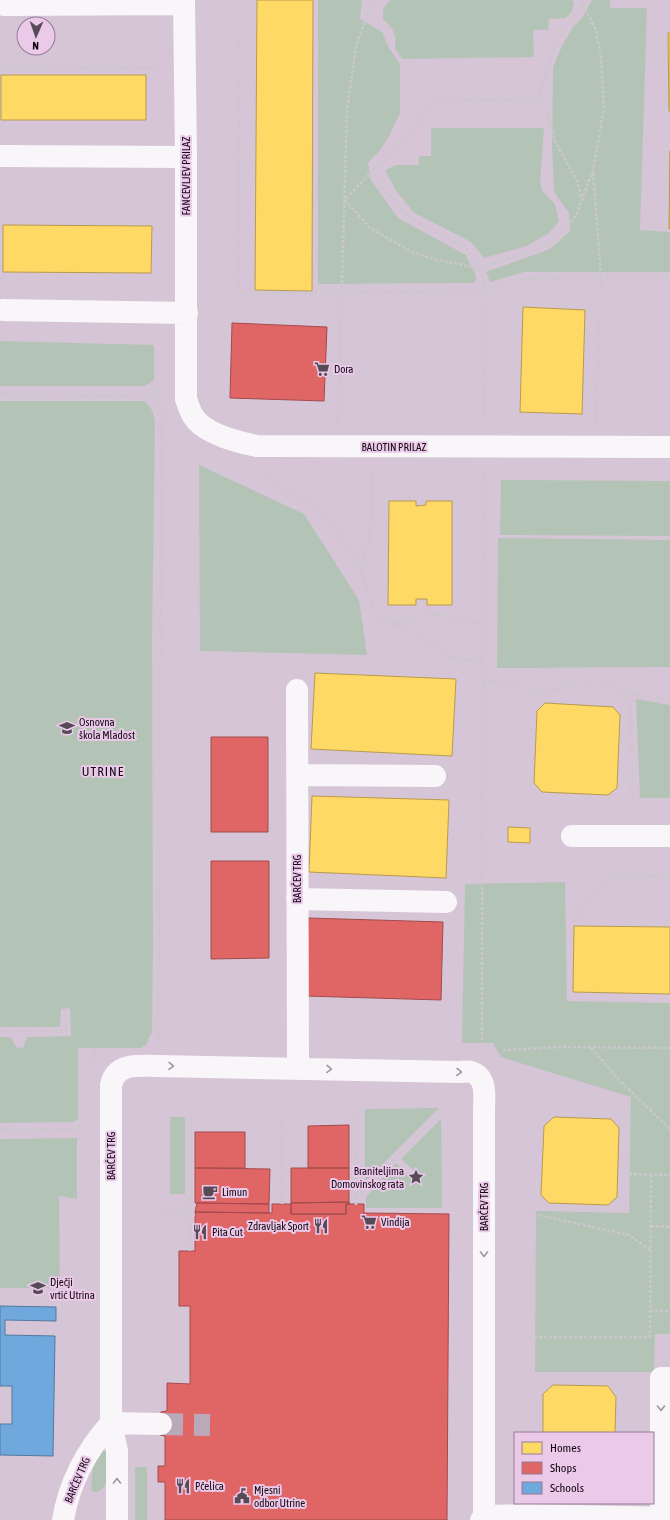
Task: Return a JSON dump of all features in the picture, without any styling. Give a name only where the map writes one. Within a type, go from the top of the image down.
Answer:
[{"type":"street","points":[[4,5],[184,2]]},
{"type":"street","name":"FANCEVLJEV PRILAZ","points":[[184,2],[186,352]]},
{"type":"street","points":[[2,156],[186,158]]},
{"type":"street","points":[[3,310],[186,313]]},
{"type":"street","name":"BALOTIN PRILAZ","points":[[186,352],[186,399],[193,417],[208,430],[234,441],[257,446],[670,447]]},
{"type":"street","name":"BARČEV TRG","points":[[297,690],[298,1069]]},
{"type":"street","points":[[298,774],[435,776]]},
{"type":"street","points":[[572,836],[670,836]]},
{"type":"street","points":[[297,899],[446,902]]},
{"type":"street","name":"BARČEV TRG","points":[[117,1520],[117,1451],[111,1423],[111,1085],[114,1074],[120,1069],[132,1067],[471,1072],[479,1077],[483,1084],[482,1518]]},
{"type":"street","points":[[482,1518],[529,1515],[664,1519],[661,1378],[670,1378]]},
{"type":"street","points":[[111,1423],[161,1424]]},
{"type":"street","name":"BARČEV TRG","points":[[63,1520],[65,1506],[74,1480],[87,1454],[98,1437],[111,1423]]},
{"type":"path","points":[[240,0],[238,293],[342,293],[486,290],[510,279],[670,277]]},
{"type":"path","points":[[338,421],[347,109],[356,47],[372,0]]},
{"type":"path","points":[[538,99],[555,44],[585,0]]},
{"type":"path","points":[[345,200],[370,228],[412,252],[437,260],[479,268],[548,246],[576,216],[593,170],[604,108],[601,56],[595,28],[583,4]]},
{"type":"path","points":[[0,67],[163,68]]},
{"type":"path","points":[[345,200],[438,101],[538,99]]},
{"type":"path","points":[[538,99],[549,116],[555,141],[578,182],[582,200]]},
{"type":"path","points":[[372,170],[384,190],[408,216],[465,248],[479,268],[486,290],[484,424]]},
{"type":"path","points":[[593,170],[602,277],[596,426]]},
{"type":"path","points":[[0,216],[164,216]]},
{"type":"path","points":[[0,394],[151,397],[158,406],[162,415],[158,1042]]},
{"type":"path","points":[[260,468],[280,490],[314,504],[338,534],[360,570],[368,595],[378,617],[417,634],[450,657],[483,663]]},
{"type":"path","points":[[360,570],[371,521],[372,468]]},
{"type":"path","points":[[482,1051],[483,468]]},
{"type":"path","points":[[393,624],[430,614],[444,615],[483,624]]},
{"type":"path","points":[[483,680],[507,682],[533,691],[555,690],[578,680],[601,681],[621,691],[653,698],[670,698]]},
{"type":"path","points":[[621,691],[628,700],[631,711],[632,805]]},
{"type":"path","points":[[576,917],[598,888],[616,875],[670,876]]},
{"type":"path","points":[[616,875],[616,917]]},
{"type":"path","points":[[0,1031],[66,1031],[65,1008]]},
{"type":"path","points":[[503,1050],[561,1048],[670,1048]]},
{"type":"path","points":[[591,1048],[621,1082],[670,1128]]},
{"type":"path","points":[[356,1197],[443,1111]]},
{"type":"path","points":[[190,1251],[191,1114]]},
{"type":"path","points":[[356,1204],[358,1114]]},
{"type":"path","points":[[281,1116],[282,1204]]},
{"type":"path","points":[[0,1130],[79,1129]]},
{"type":"path","points":[[624,1174],[670,1176]]},
{"type":"path","points":[[529,1337],[650,1337],[651,1175]]},
{"type":"path","points":[[164,1213],[195,1215]]},
{"type":"path","points":[[529,1213],[629,1235],[651,1250]]},
{"type":"path","points":[[651,1226],[670,1227]]},
{"type":"path","points":[[650,1311],[670,1311]]},
{"type":"green space","points":[[318,0],[362,0],[360,19],[382,32],[389,48],[400,64],[400,113],[381,149],[368,163],[371,180],[398,218],[466,255],[476,276],[475,283],[318,284]]},
{"type":"green space","points":[[390,0],[572,0],[574,3],[572,11],[566,18],[549,19],[548,30],[533,30],[534,57],[402,59],[395,48],[394,32],[383,19],[383,9]]},
{"type":"green space","points":[[592,0],[610,0],[610,8],[647,8],[640,230],[670,232],[670,272],[524,272],[490,282],[486,272],[550,249],[570,231],[569,213],[554,192],[552,147],[553,67],[562,46],[573,27],[583,17]]},
{"type":"green space","points":[[431,128],[544,128],[540,183],[543,192],[555,204],[559,221],[549,233],[527,246],[484,258],[471,242],[413,212],[395,189],[385,170],[396,165],[419,165],[419,156],[431,156]]},
{"type":"green space","points":[[0,341],[154,345],[154,380],[145,386],[0,386]]},
{"type":"green space","name":"Osnovna škola Mladost","points":[[0,401],[144,401],[149,405],[152,411],[155,424],[152,638],[152,1032],[146,1045],[141,1048],[78,1048],[78,1118],[73,1122],[0,1123],[0,1037],[11,1037],[16,1047],[23,1048],[27,1037],[71,1036],[70,1008],[61,1009],[60,1027],[0,1027]]},
{"type":"green space","points":[[199,465],[304,514],[359,600],[367,655],[200,651]]},
{"type":"green space","points":[[501,480],[670,481],[670,536],[500,535]]},
{"type":"green space","points":[[498,538],[670,540],[670,667],[497,668]]},
{"type":"green space","points":[[636,699],[670,705],[670,798],[640,798]]},
{"type":"green space","points":[[565,882],[567,1001],[670,1003],[670,1334],[655,1334],[654,1372],[535,1372],[536,1211],[629,1213],[631,1097],[501,1057],[493,1043],[462,1043],[465,884]]},
{"type":"green space","points":[[439,1108],[365,1182],[365,1109]]},
{"type":"green space","points":[[170,1117],[185,1117],[185,1194],[170,1194]]},
{"type":"green space","points":[[441,1119],[442,1208],[366,1208],[366,1197],[396,1163],[416,1182],[421,1177],[401,1159]]},
{"type":"green space","points":[[77,1138],[77,1199],[59,1196],[60,1288],[0,1288],[0,1139]]},
{"type":"green space","points":[[102,1450],[108,1452],[108,1476],[103,1487],[99,1491],[93,1492],[91,1489],[93,1464]]},
{"type":"green space","points":[[135,1467],[147,1467],[147,1520],[135,1520]]},
{"type":"building: Homes","points":[[257,0],[313,0],[312,291],[255,290]]},
{"type":"building: Homes","points":[[668,33],[670,33],[670,111],[669,111]]},
{"type":"building: Homes","points":[[1,75],[146,75],[146,120],[1,120]]},
{"type":"building: Homes","points":[[670,151],[670,229],[669,229]]},
{"type":"building: Homes","points":[[3,225],[152,226],[151,273],[3,272]]},
{"type":"building: Homes","points":[[523,307],[585,310],[582,414],[520,412]]},
{"type":"building: Homes","points":[[389,501],[416,501],[416,506],[426,505],[426,501],[452,501],[452,605],[427,605],[427,599],[416,599],[416,605],[388,605]]},
{"type":"building: Homes","points":[[315,673],[456,679],[452,756],[311,749]]},
{"type":"building: Homes","points":[[545,703],[613,707],[620,715],[617,788],[608,795],[542,792],[534,783],[537,711]]},
{"type":"building: Homes","points":[[312,796],[449,800],[446,878],[309,872]]},
{"type":"building: Homes","points":[[508,827],[530,828],[530,843],[508,842]]},
{"type":"building: Homes","points":[[574,926],[670,927],[670,994],[573,992]]},
{"type":"building: Homes","points":[[554,1117],[611,1119],[619,1128],[617,1197],[608,1205],[549,1203],[541,1195],[544,1126]]},
{"type":"building: Homes","points":[[553,1385],[608,1386],[616,1397],[615,1432],[543,1432],[543,1394]]},
{"type":"building: Shops","points":[[232,323],[327,327],[324,401],[230,398]]},
{"type":"building: Shops","points":[[211,737],[268,737],[268,832],[211,832]]},
{"type":"building: Shops","points":[[211,861],[269,861],[269,958],[211,959]]},
{"type":"building: Shops","points":[[308,918],[443,922],[441,1000],[305,996]]},
{"type":"building: Shops","points":[[349,1125],[349,1168],[308,1168],[308,1126]]},
{"type":"building: Shops","points":[[195,1132],[245,1132],[245,1168],[195,1168]]},
{"type":"building: Shops","points":[[195,1168],[270,1169],[269,1204],[195,1203]]},
{"type":"building: Shops","points":[[291,1168],[349,1168],[349,1202],[291,1203]]},
{"type":"building: Shops","points":[[349,1202],[350,1204],[346,1204],[346,1214],[291,1214],[291,1203]]},
{"type":"building: Shops","points":[[197,1203],[269,1204],[269,1213],[195,1212]]},
{"type":"building: Shops","points":[[272,1204],[291,1204],[291,1214],[346,1214],[346,1204],[364,1204],[364,1213],[449,1214],[447,1520],[165,1520],[165,1482],[158,1482],[158,1466],[165,1466],[165,1436],[160,1435],[161,1412],[167,1411],[167,1383],[190,1384],[190,1306],[179,1306],[179,1251],[195,1251],[195,1212],[272,1213]]},
{"type":"building: Schools","points":[[0,1306],[56,1307],[56,1321],[5,1320],[5,1335],[55,1336],[53,1456],[0,1455],[0,1424],[12,1424],[12,1386],[0,1386]]},
{"type":"tunnel","points":[[161,1424],[210,1425]]},
{"type":"place","name":"Dora","points":[[322,369]]},
{"type":"place","name":"Osnovna škola Mladost","points":[[67,728]]},
{"type":"place","name":"Braniteljima Domovinskog rata","points":[[416,1177]]},
{"type":"place","name":"Limun","points":[[210,1192]]},
{"type":"place","name":"Vindija","points":[[369,1222]]},
{"type":"place","name":"Zdravljak Sport","points":[[321,1226]]},
{"type":"place","name":"Pita Cut","points":[[200,1232]]},
{"type":"place","name":"Dječji vrtić Utrina","points":[[38,1288]]},
{"type":"place","name":"Pčelica","points":[[183,1486]]},
{"type":"place","name":"Mjesni odbor Utrine","points":[[242,1496]]},
{"type":"district","name":"UTRINE","points":[[103,771]]}]
